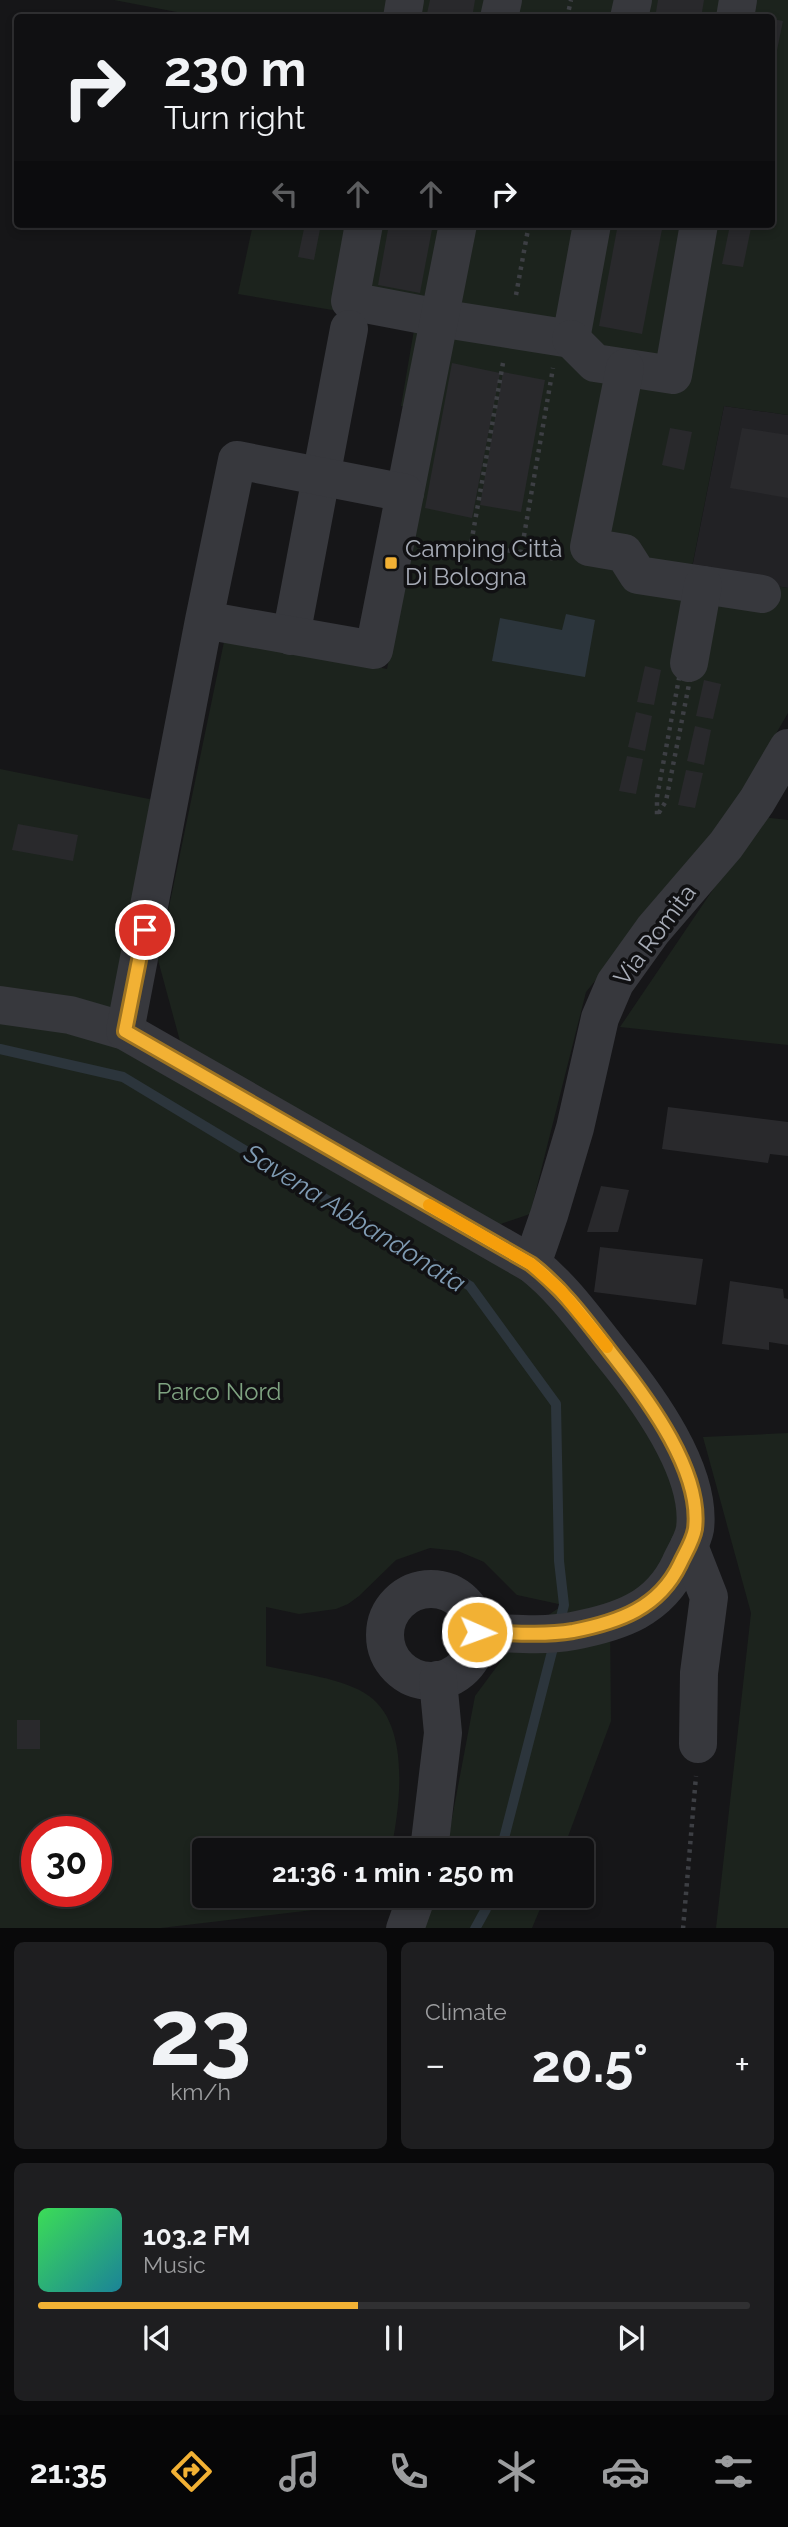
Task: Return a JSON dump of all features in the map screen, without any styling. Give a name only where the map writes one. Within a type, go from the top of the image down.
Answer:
[{"type":"street","points":[[363,228],[350,301],[564,338],[595,363],[673,376],[698,228]]},
{"type":"street","points":[[204,620],[374,650],[457,228]]},
{"type":"street","points":[[564,338],[591,228]]},
{"type":"street","points":[[291,636],[349,329]]},
{"type":"street","points":[[625,368],[589,547],[624,553],[638,575],[762,594]]},
{"type":"street","points":[[125,1031],[237,460],[405,493]]},
{"type":"street","points":[[689,663],[703,585]]},
{"type":"street","name":"Via Romita","points":[[531,1264],[550,1215],[575,1128],[600,1017],[615,983],[653,930],[726,845],[757,801],[788,748]]},
{"type":"street","points":[[0,1005],[71,1015],[125,1031],[531,1264],[561,1291],[648,1401],[671,1442],[693,1497],[695,1530],[669,1585],[633,1614],[571,1631],[521,1634],[477,1632]]},
{"type":"street","points":[[689,1546],[709,1597],[699,1673],[698,1744]]},
{"type":"street","points":[[425,1589],[446,1591],[460,1599],[472,1614],[477,1632],[476,1646],[468,1662],[455,1675],[438,1680],[418,1679],[407,1675],[393,1662],[388,1653],[385,1629],[393,1608],[407,1596],[425,1589]]},
{"type":"street","points":[[430,1838],[443,1733],[438,1680]]},
{"type":"street","points":[[405,1928],[412,1908]]},
{"type":"path","points":[[528,228],[471,544],[585,564],[589,547]]},
{"type":"path","points":[[521,553],[564,338]]},
{"type":"path","points":[[682,662],[689,663],[693,664],[666,801],[657,816],[657,797],[682,662]]},
{"type":"path","points":[[683,1928],[698,1744]]},
{"type":"shaded area","points":[[724,406],[788,415],[788,588],[691,573]]},
{"type":"shaded area","points":[[566,614],[595,620],[585,677],[492,661],[500,618],[562,630]]},
{"type":"green space","points":[[114,0],[788,0],[788,415],[724,406],[691,572],[788,588],[788,713],[727,818],[586,992],[530,1214],[495,1226],[183,1052],[158,960],[225,637],[387,669],[440,411],[401,406],[415,324],[238,294],[252,228],[775,228],[775,14],[187,14]]},
{"type":"green space","name":"Parco Nord","points":[[0,769],[169,803],[126,1032],[532,1264],[619,1363],[695,1530],[610,1621],[611,1721],[567,1838],[448,1838],[475,1696],[521,1634],[563,1605],[517,1595],[484,1562],[458,1551],[430,1548],[396,1560],[359,1596],[336,1609],[299,1614],[266,1607],[266,1666],[334,1680],[369,1696],[382,1709],[397,1747],[399,1768],[393,1838],[192,1838],[192,1908],[330,1908],[161,1928],[0,1928]]},
{"type":"green space","points":[[762,817],[788,820],[788,1045],[620,1027]]},
{"type":"green space","points":[[788,1433],[788,1928],[716,1928],[751,1613],[703,1437]]},
{"type":"green space","points":[[420,1908],[540,1908],[532,1928],[410,1928]]},
{"type":"building","points":[[430,0],[475,0],[473,14],[427,14]]},
{"type":"building","points":[[658,0],[704,0],[702,14],[656,14]]},
{"type":"building","points":[[775,20],[783,21],[775,60]]},
{"type":"building","points":[[304,228],[320,228],[314,260],[298,257]]},
{"type":"building","points":[[388,228],[432,228],[420,293],[378,285]]},
{"type":"building","points":[[617,228],[662,228],[642,334],[599,326]]},
{"type":"building","points":[[729,228],[751,228],[743,267],[722,264]]},
{"type":"building","points":[[452,363],[500,373],[472,518],[425,508]]},
{"type":"building","points":[[503,372],[545,380],[521,512],[480,505]]},
{"type":"building","points":[[670,428],[692,432],[684,470],[662,465]]},
{"type":"building","points":[[742,428],[788,435],[788,498],[730,488]]},
{"type":"building","points":[[645,666],[661,670],[654,705],[637,702]]},
{"type":"building","points":[[704,680],[721,684],[713,719],[696,716]]},
{"type":"building","points":[[636,712],[652,716],[645,751],[628,747]]},
{"type":"building","points":[[695,726],[711,730],[704,765],[687,761]]},
{"type":"building","points":[[627,756],[643,759],[636,794],[619,791]]},
{"type":"building","points":[[686,770],[703,773],[695,808],[678,805]]},
{"type":"building","points":[[18,824],[78,835],[73,861],[12,850]]},
{"type":"building","points":[[668,1107],[788,1122],[788,1156],[770,1154],[768,1163],[662,1149]]},
{"type":"building","points":[[601,1186],[629,1190],[618,1232],[587,1232]]},
{"type":"building","points":[[600,1247],[703,1259],[696,1305],[594,1292]]},
{"type":"building","points":[[730,1281],[783,1289],[784,1298],[788,1299],[788,1345],[769,1342],[769,1350],[722,1344]]},
{"type":"building","points":[[17,1720],[40,1720],[40,1749],[17,1749]]},
{"type":"waterway","name":"Savena Abbandonata","points":[[0,1049],[123,1077],[470,1286],[556,1404],[559,1561],[564,1605],[559,1625]]},
{"type":"waterway","name":"Savena Abbandonata","points":[[504,1838],[555,1640]]},
{"type":"waterway","name":"Savena Abbandonata","points":[[476,1928],[486,1908]]},
{"type":"slow traffic","points":[[429,1205],[546,1275],[607,1347]]},
{"type":"place","name":"Camping Città Di Bologna","points":[[391,563]]},
{"type":"route","points":[[145,930],[125,1031],[546,1275],[648,1401],[671,1442],[693,1497],[695,1530],[669,1585],[633,1614],[571,1631],[521,1634],[477,1632]]}]
